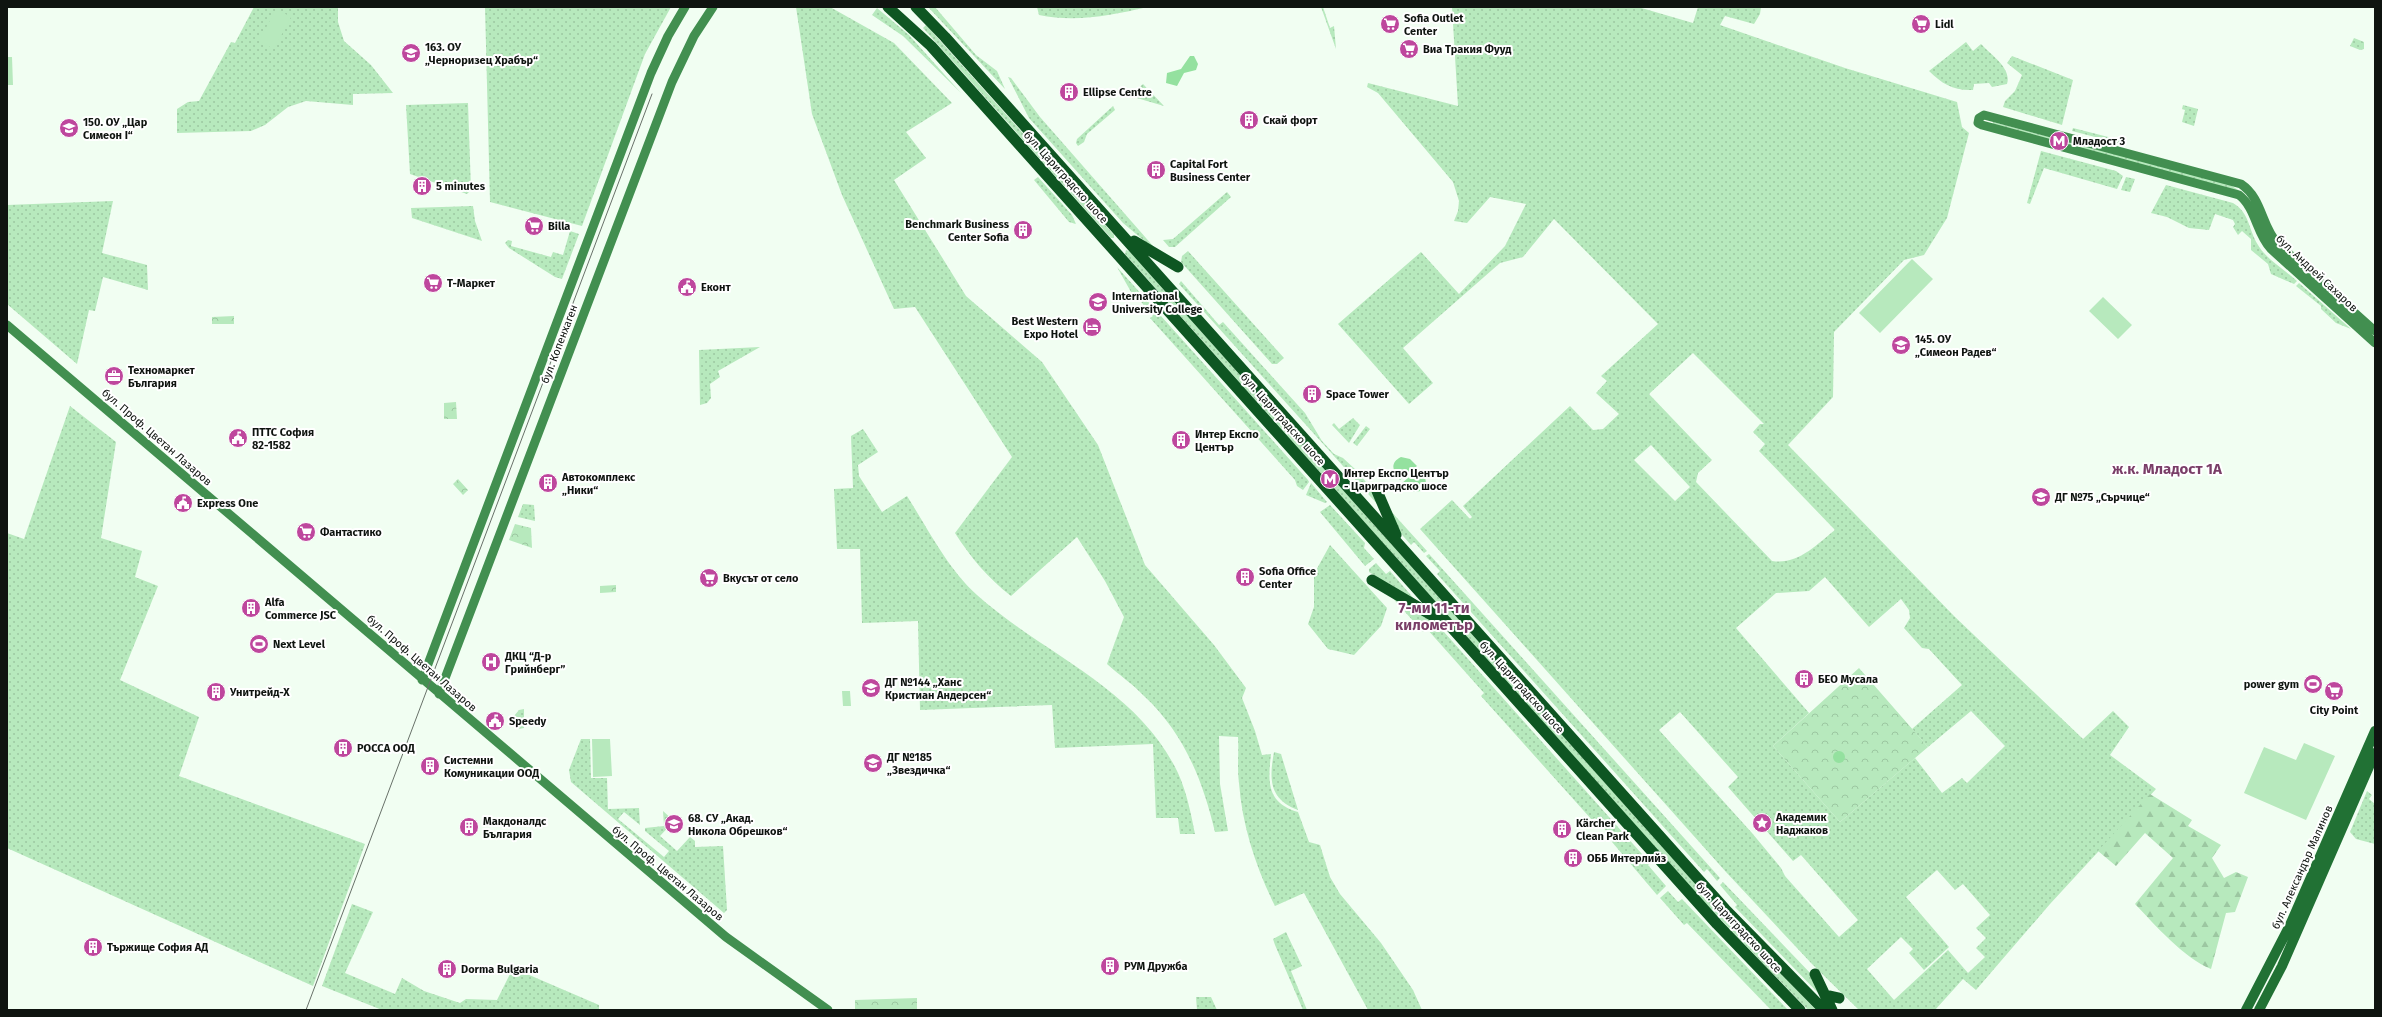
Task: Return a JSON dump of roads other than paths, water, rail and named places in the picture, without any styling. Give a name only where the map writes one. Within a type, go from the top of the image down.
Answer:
[{"type":"highway","name":"бул. Цариградско шосе","points":[[888,7],[931,46],[1717,924],[1800,1010]]},
{"type":"highway","name":"бул. Цариградско шосе","points":[[916,7],[946,37],[1725,909],[1828,1008]]},
{"type":"highway","points":[[1119,230],[1178,267]]},
{"type":"highway","points":[[1377,490],[1401,546]]},
{"type":"highway","points":[[1372,580],[1449,625]]},
{"type":"highway","points":[[1815,974],[1828,1008]]},
{"type":"highway","points":[[1828,1008],[1830,996],[1839,998]]},
{"type":"main road","name":"бул. Копенхаген","points":[[422,680],[651,73],[685,7]]},
{"type":"main road","name":"бул. Копенхаген","points":[[439,694],[672,82],[694,36],[713,7]]},
{"type":"main road","name":"бул. Андрей Сахаров","points":[[2375,331],[2271,237],[2254,197],[2244,187],[2236,182],[1984,115],[1978,119],[1982,125],[2239,195],[2250,207],[2263,240],[2270,249],[2375,343]]},
{"type":"main road","name":"бул. Проф. Цветан Лазаров","points":[[7,325],[726,938],[828,1010]]},
{"type":"main road","name":"бул. Александър Малинов","points":[[2246,1010],[2262,983],[2290,926],[2375,731]]},
{"type":"main road","name":"бул. Александър Малинов","points":[[2259,1010],[2282,966],[2375,753]]},
{"type":"tram line","points":[[306,1010],[652,94]]},
{"type":"place","name":"Sofia Outlet Center","points":[[1390,24]]},
{"type":"place","name":"Lidl","points":[[1921,24]]},
{"type":"place","name":"Виа Тракия Фууд","points":[[1409,49]]},
{"type":"place","name":"163. ОУ „Черноризец Храбър“","points":[[411,53]]},
{"type":"place","name":"Ellipse Centre","points":[[1069,92]]},
{"type":"place","name":"Скай форт","points":[[1249,120]]},
{"type":"place","name":"150. ОУ „Цар Симеон I“","points":[[69,128]]},
{"type":"place","name":"Младост 3","points":[[2059,141]]},
{"type":"place","name":"Capital Fort Business Center","points":[[1156,170]]},
{"type":"place","name":"5 minutes","points":[[422,186]]},
{"type":"place","name":"Billa","points":[[534,226]]},
{"type":"place","name":"Benchmark Business Center Sofia","points":[[1023,230]]},
{"type":"place","name":"Т-Маркет","points":[[433,283]]},
{"type":"place","name":"Еконт","points":[[687,287]]},
{"type":"place","name":"International University College","points":[[1098,302]]},
{"type":"place","name":"Best Western Expo Hotel","points":[[1092,327]]},
{"type":"place","name":"145. ОУ „Симеон Радев“","points":[[1901,345]]},
{"type":"place","name":"Техномаркет България","points":[[114,376]]},
{"type":"place","name":"Space Tower","points":[[1312,394]]},
{"type":"place","name":"ПТТС София 82-1582","points":[[238,438]]},
{"type":"place","name":"Интер Експо Център","points":[[1181,440]]},
{"type":"place","name":"Интер Експо Център - Цариградско шосе","points":[[1330,479]]},
{"type":"place","name":"Автокомплекс „Ники“","points":[[548,483]]},
{"type":"place","name":"ДГ №75 „Сърчице“","points":[[2041,497]]},
{"type":"place","name":"Express One","points":[[183,503]]},
{"type":"place","name":"Фантастико","points":[[306,532]]},
{"type":"place","name":"Sofia Office Center","points":[[1245,577]]},
{"type":"place","name":"Вкусът от село","points":[[709,578]]},
{"type":"place","name":"Alfa Commerce JSC","points":[[251,608]]},
{"type":"place","name":"Next Level","points":[[259,644]]},
{"type":"place","name":"ДКЦ “Д-р Грийнберг”","points":[[491,662]]},
{"type":"place","name":"БЕО Мусала","points":[[1804,679]]},
{"type":"place","name":"power gym","points":[[2313,684]]},
{"type":"place","name":"ДГ №144 „Ханс Кристиан Андерсен“","points":[[871,688]]},
{"type":"place","name":"City Point","points":[[2334,691]]},
{"type":"place","name":"Унитрейд-Х","points":[[216,692]]},
{"type":"place","name":"Speedy","points":[[495,721]]},
{"type":"place","name":"РОССА ООД","points":[[343,748]]},
{"type":"place","name":"ДГ №185 „Звездичка“","points":[[873,763]]},
{"type":"place","name":"Системни Комуникации ООД","points":[[430,766]]},
{"type":"place","name":"Академик Наджаков","points":[[1762,823]]},
{"type":"place","name":"68. СУ „Акад. Никола Обрешков“","points":[[674,824]]},
{"type":"place","name":"Макдоналдс България","points":[[469,827]]},
{"type":"place","name":"Kärcher Clean Park","points":[[1562,829]]},
{"type":"place","name":"ОББ Интерлийз","points":[[1573,858]]},
{"type":"place","name":"Тържище София АД","points":[[93,947]]},
{"type":"place","name":"РУМ Дружба","points":[[1110,966]]},
{"type":"place","name":"Dorma Bulgaria","points":[[447,969]]},
{"type":"district","name":"ж.к. Младост 1А","points":[[2167,469]]},
{"type":"district","name":"7-ми 11-ти километър","points":[[1434,616]]}]
